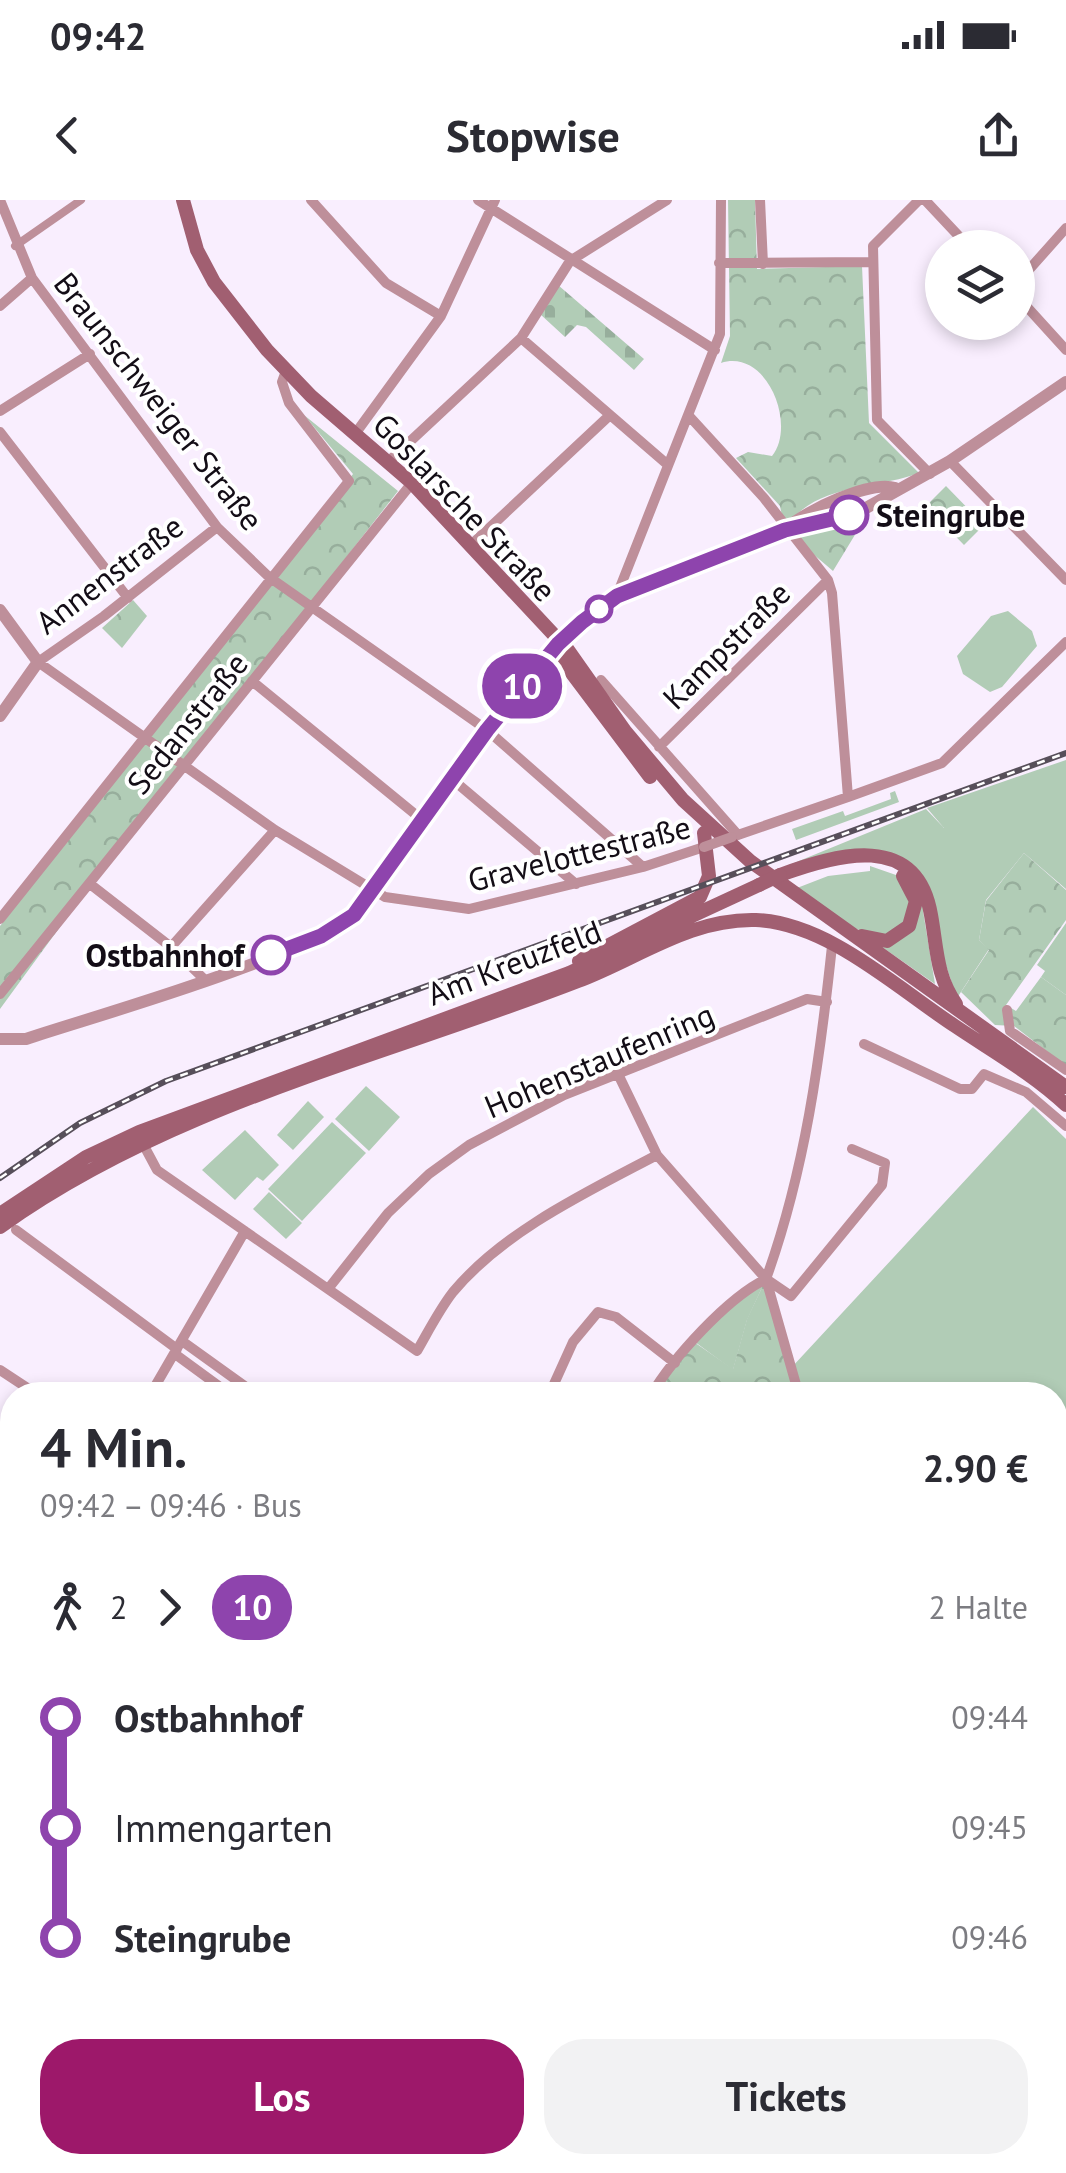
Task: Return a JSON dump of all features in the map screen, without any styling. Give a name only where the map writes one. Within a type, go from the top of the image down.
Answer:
[{"type":"main road","name":"Goslarsche Straße","points":[[184,200],[197,250],[214,282],[286,371],[412,484],[558,644]]},
{"type":"main road","points":[[558,644],[560,656],[635,760],[704,840],[785,885],[926,995],[980,1043],[1066,1105]]},
{"type":"main road","points":[[558,644],[568,650],[674,790],[730,844],[1066,1087]]},
{"type":"main road","points":[[545,982],[700,897],[709,882],[704,840]]},
{"type":"main road","points":[[785,885],[856,855],[885,857],[906,867],[927,897],[942,981],[962,1012]]},
{"type":"main road","points":[[691,929],[762,888],[869,863],[897,872],[912,887],[914,916],[893,939],[874,941],[835,922]]},
{"type":"main road","name":"Am Kreuzfeld","points":[[0,1214],[39,1186],[141,1138],[608,958],[762,888]]},
{"type":"main road","name":"Am Kreuzfeld","points":[[8,1228],[80,1175],[141,1138],[581,980],[691,929],[730,922],[770,922],[832,946],[980,1043]]},
{"type":"main road","points":[[0,1205],[39,1186]]},
{"type":"street","name":"Braunschweiger Straße","points":[[0,200],[32,278],[217,526],[269,577],[487,730],[643,867]]},
{"type":"street","points":[[16,246],[81,200]]},
{"type":"street","points":[[311,200],[386,282],[441,316]]},
{"type":"street","points":[[478,200],[493,204],[570,261],[715,350]]},
{"type":"street","points":[[388,462],[521,338],[570,261],[667,200]]},
{"type":"street","points":[[617,596],[720,334],[721,200]]},
{"type":"street","points":[[760,200],[763,264]]},
{"type":"street","points":[[930,474],[877,420],[873,246],[922,200],[952,230]]},
{"type":"street","points":[[355,434],[441,316],[493,204]]},
{"type":"street","points":[[1035,263],[1066,228]]},
{"type":"street","points":[[719,263],[872,262]]},
{"type":"street","points":[[0,306],[32,278]]},
{"type":"street","points":[[1035,316],[1066,350]]},
{"type":"street","points":[[521,338],[668,465]]},
{"type":"street","points":[[0,411],[90,354]]},
{"type":"street","name":"Goslarsche Straße","points":[[286,371],[282,382],[289,403],[349,482]]},
{"type":"street","points":[[0,1040],[26,1039],[204,979],[321,936],[351,918],[487,730],[558,644],[617,596],[785,530],[849,515],[950,462],[1066,382]]},
{"type":"street","points":[[470,546],[610,415]]},
{"type":"street","points":[[690,417],[754,486],[828,580],[848,797]]},
{"type":"street","points":[[0,432],[128,598]]},
{"type":"street","points":[[950,462],[1066,580]]},
{"type":"street","name":"Sedanstraße","points":[[0,920],[269,577],[349,482]]},
{"type":"street","name":"Sedanstraße","points":[[0,994],[412,484]]},
{"type":"street","name":"Annenstraße","points":[[0,716],[38,662],[128,598],[217,526]]},
{"type":"street","name":"Kampstraße","points":[[659,746],[828,580]]},
{"type":"street","points":[[0,610],[38,662],[275,830],[372,892]]},
{"type":"street","name":"Gravelottestraße","points":[[372,892],[463,910],[643,867],[704,840],[735,836],[848,797],[942,763],[1066,642]]},
{"type":"street","points":[[601,680],[735,836]]},
{"type":"street","points":[[252,681],[422,819]]},
{"type":"street","points":[[452,779],[576,884]]},
{"type":"street","points":[[171,947],[275,830]]},
{"type":"street","points":[[90,884],[171,947],[204,979]]},
{"type":"street","points":[[795,1382],[766,1280],[792,1208],[828,1002],[832,946]]},
{"type":"street","name":"Hohenstaufenring","points":[[328,1288],[388,1213],[428,1174],[512,1119],[808,1000],[828,1002]]},
{"type":"street","points":[[1007,1010],[1010,1031],[1066,1070]]},
{"type":"street","points":[[864,1044],[960,1088],[972,1090],[984,1074],[1010,1084],[1066,1126]]},
{"type":"street","points":[[1010,1084],[1022,1072]]},
{"type":"street","points":[[618,1074],[656,1155],[766,1280],[790,1296],[882,1185],[885,1163],[852,1149]]},
{"type":"street","points":[[141,1138],[157,1170],[417,1351],[452,1294],[487,1259],[592,1189],[656,1155]]},
{"type":"street","points":[[8,1228],[178,1348],[235,1382]]},
{"type":"street","points":[[158,1382],[245,1231]]},
{"type":"street","points":[[660,1382],[740,1295],[766,1280]]},
{"type":"street","points":[[555,1382],[573,1342],[598,1312],[616,1317],[674,1363]]},
{"type":"street","points":[[178,1348],[216,1382]]},
{"type":"green space","name":"Steingrube","points":[[728,200],[755,200],[757,269],[862,266],[869,423],[919,473],[827,496],[796,515],[786,530],[822,528],[867,515],[833,571],[785,530],[780,506],[736,458],[748,452],[772,456],[781,426],[773,392],[764,378],[737,361],[721,363],[730,336]]},
{"type":"green space","points":[[558,285],[644,359],[634,370],[586,327],[577,325],[565,337],[540,314]]},
{"type":"green space","points":[[304,415],[398,491],[95,879],[0,1009],[0,926],[353,474]]},
{"type":"green space","points":[[946,486],[984,525],[964,545],[926,506]]},
{"type":"green space","points":[[133,600],[147,616],[122,648],[102,628]]},
{"type":"green space","points":[[1008,611],[1032,631],[1037,646],[1002,687],[990,692],[963,674],[957,656],[991,616]]},
{"type":"green space","points":[[1066,760],[1066,889],[1024,853],[986,900],[979,940],[989,949],[957,998],[938,942],[897,856],[772,872],[926,809],[944,828],[927,808]]},
{"type":"green space","points":[[895,791],[899,802],[796,840],[792,829],[843,811],[845,816],[891,799],[890,793]]},
{"type":"green space","points":[[1024,853],[1066,890],[1066,920],[1006,1005],[1016,1011],[1041,977],[1066,995],[1066,1066],[1014,1026],[995,1025],[961,992],[989,950],[979,940],[986,901]]},
{"type":"green space","points":[[870,866],[896,875],[910,894],[906,925],[880,939],[845,924],[797,888],[828,876],[870,871]]},
{"type":"green space","points":[[922,905],[935,984],[882,947]]},
{"type":"green space","points":[[1066,923],[1066,995],[1041,977],[1045,971],[1037,965]]},
{"type":"green space","points":[[366,1086],[400,1117],[369,1151],[335,1119]]},
{"type":"green space","points":[[308,1101],[324,1117],[293,1150],[277,1135]]},
{"type":"green space","points":[[1033,1107],[1066,1139],[1066,1382],[796,1382],[792,1367]]},
{"type":"green space","points":[[332,1122],[366,1153],[302,1221],[268,1189]]},
{"type":"green space","points":[[245,1130],[279,1165],[263,1181],[257,1177],[235,1200],[202,1170]]},
{"type":"green space","points":[[269,1192],[302,1223],[286,1239],[253,1209]]},
{"type":"green space","points":[[766,1279],[747,1320],[733,1370],[695,1342],[740,1295]]},
{"type":"green space","points":[[766,1279],[795,1382],[662,1382],[694,1342],[733,1369],[747,1319]]},
{"type":"railway","points":[[0,1178],[80,1123],[166,1081],[1066,753]]},
{"type":"bus line","name":"10","points":[[271,955],[321,936],[354,915],[515,695],[558,644],[610,600],[785,530],[849,515]]},
{"type":"place","name":"Steingrube","points":[[849,515]]},
{"type":"place","name":"Ostbahnhof","points":[[271,955]]}]
